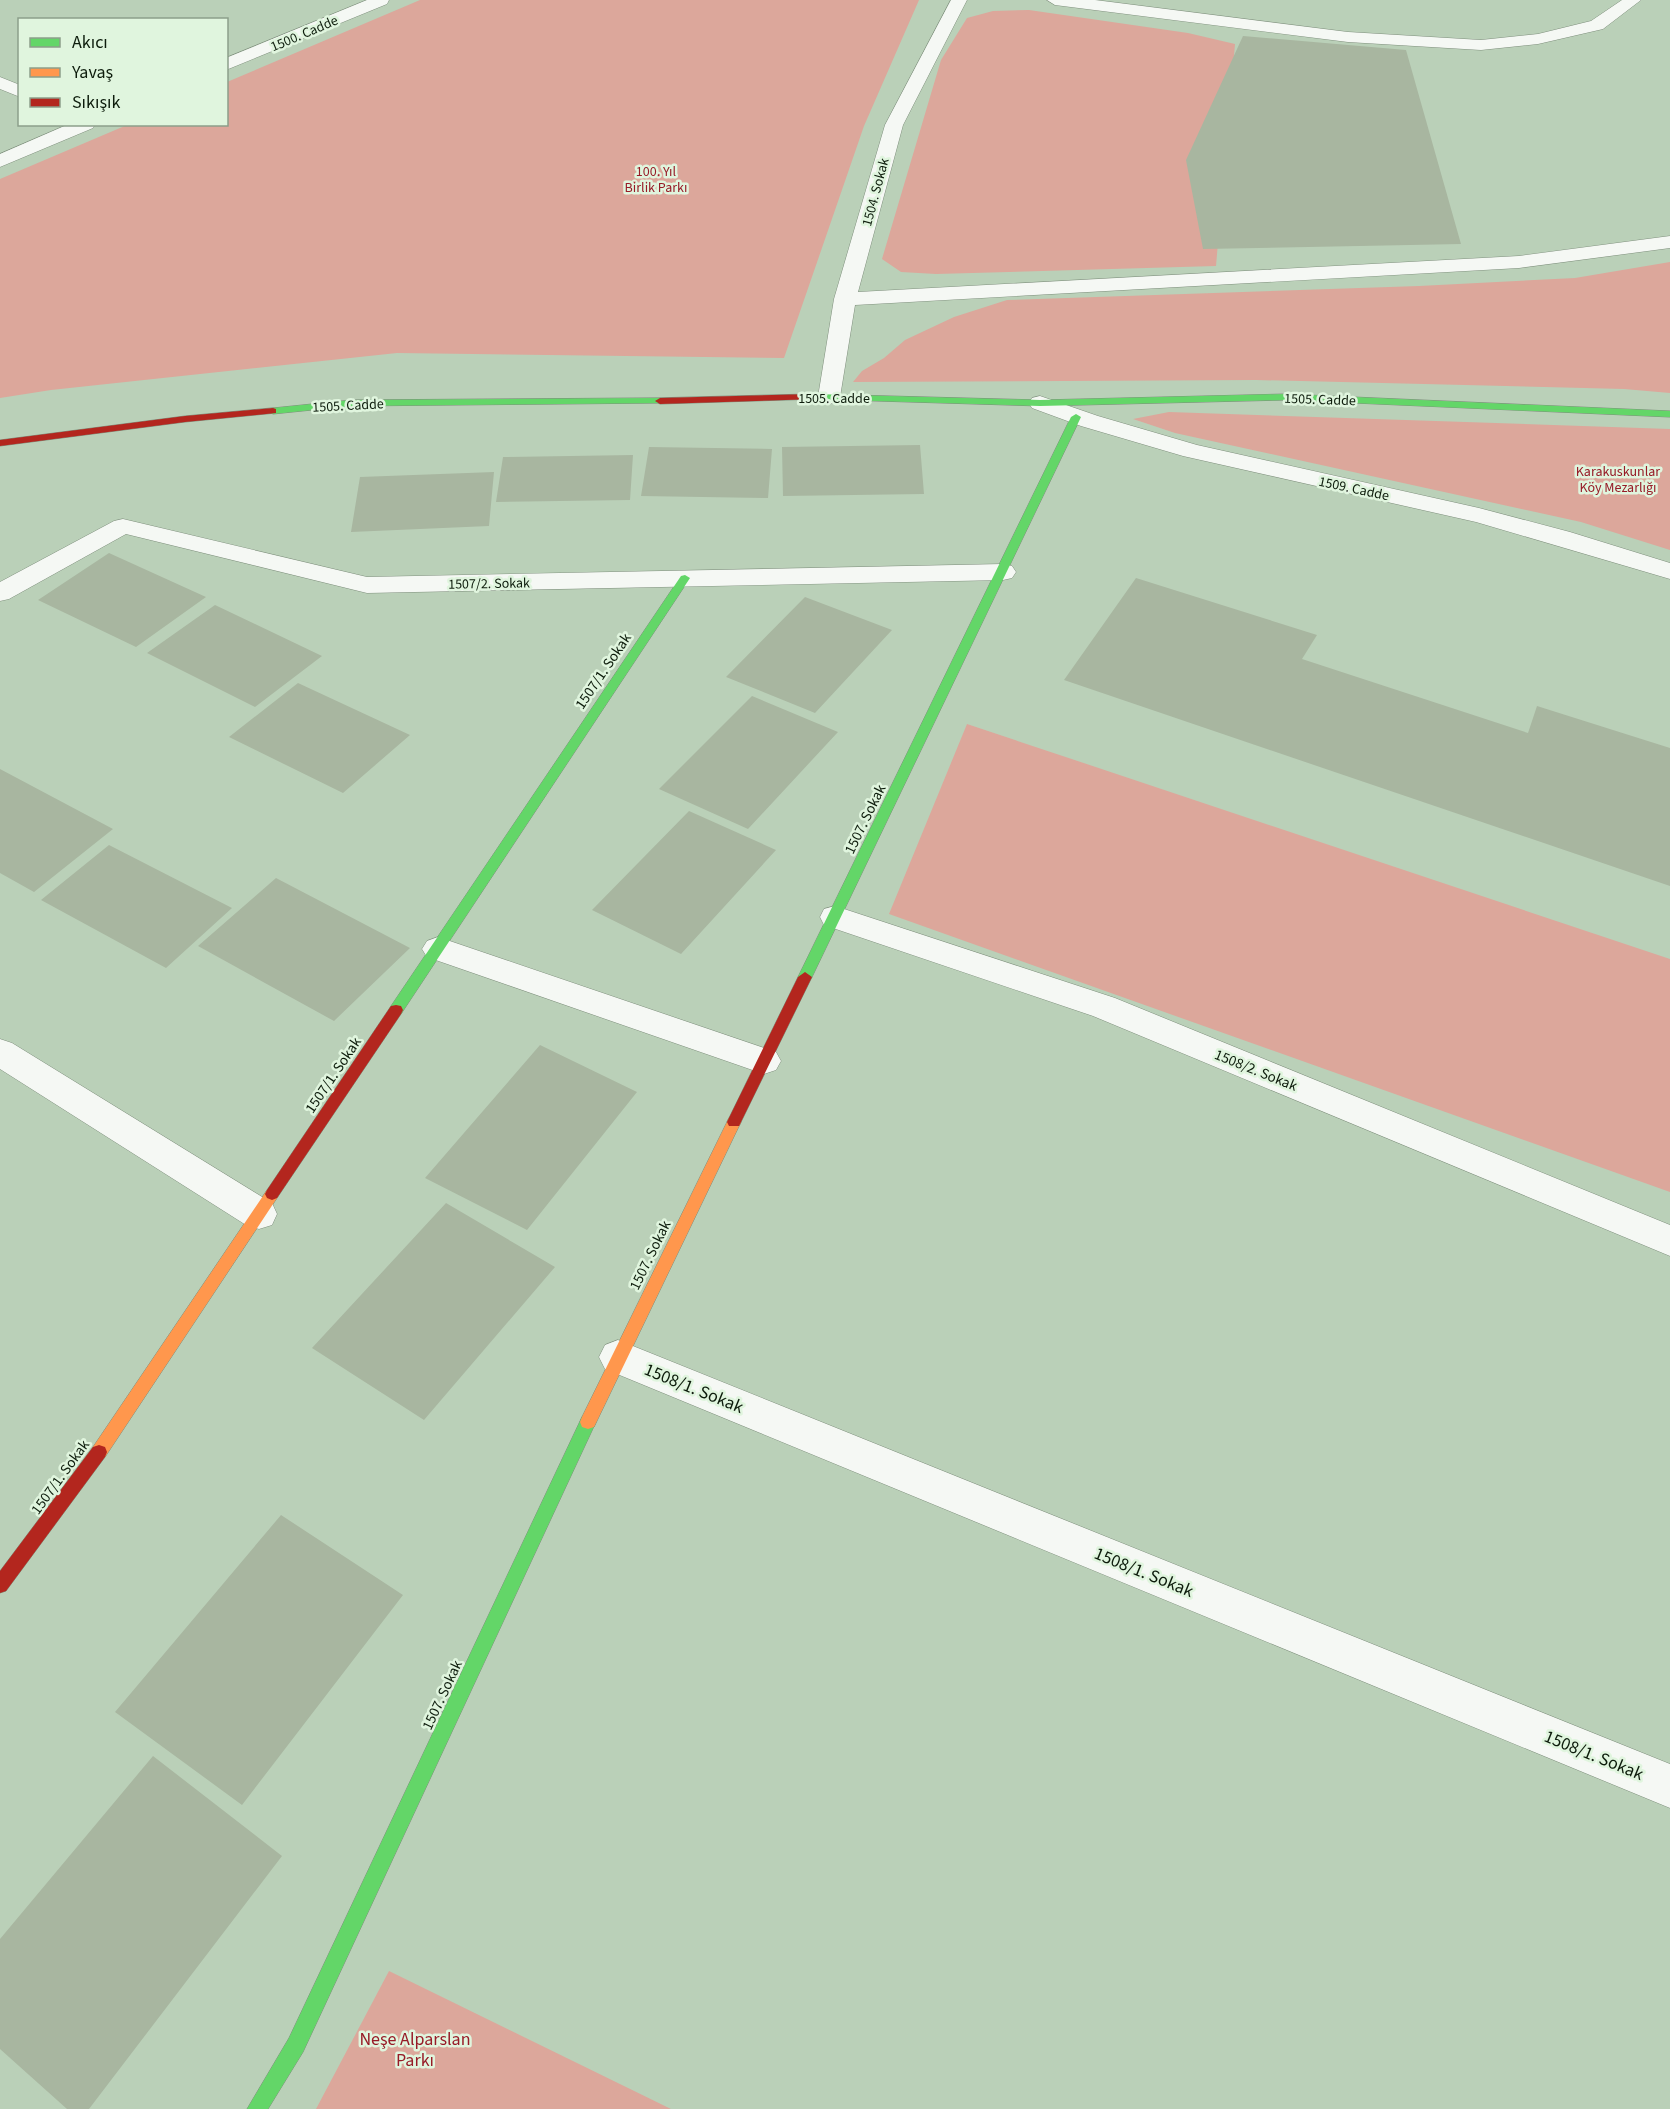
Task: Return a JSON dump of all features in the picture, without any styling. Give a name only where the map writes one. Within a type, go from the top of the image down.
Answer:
[{"type":"street","name":"1500. Cadde","points":[[228,64],[381,0]]},
{"type":"street","name":"1504. Sokak","points":[[830,397],[846,299],[894,125],[959,0]]},
{"type":"street","points":[[1055,0],[1348,38],[1481,45],[1538,39],[1597,25],[1633,0]]},
{"type":"street","points":[[0,82],[18,91]]},
{"type":"street","points":[[0,161],[81,126]]},
{"type":"street","points":[[846,299],[1519,262],[1670,242]]},
{"type":"street","name":"1505. Cadde","points":[[0,443],[185,419],[351,403],[570,403],[830,397],[1040,402],[1286,397],[1670,414]]},
{"type":"street","name":"1509. Cadde","points":[[1040,402],[1076,417],[1202,453],[1463,512],[1670,571]]},
{"type":"street","name":"1507. Sokak","points":[[257,2109],[296,2045],[618,1357],[835,917],[1076,417]]},
{"type":"street","name":"1507/2. Sokak","points":[[0,593],[123,526],[367,585],[1003,572]]},
{"type":"street","name":"1507/1. Sokak","points":[[0,1585],[87,1470],[686,578]]},
{"type":"street","name":"1508/2. Sokak","points":[[835,917],[1104,1007],[1670,1241]]},
{"type":"street","points":[[438,949],[764,1062]]},
{"type":"street","points":[[0,1052],[259,1214]]},
{"type":"street","name":"1508/1. Sokak","points":[[618,1357],[1670,1786]]},
{"type":"green space","name":"100. Yıl Birlik Parkı","points":[[420,0],[919,0],[864,126],[784,358],[397,353],[51,390],[0,398],[0,179],[125,126],[228,126],[228,82]]},
{"type":"green space","points":[[1029,10],[1188,33],[1235,44],[1216,266],[936,274],[901,272],[882,259],[941,60],[967,18],[993,11]]},
{"type":"green space","points":[[1670,262],[1670,393],[1624,389],[1256,380],[853,382],[862,371],[884,358],[905,340],[954,317],[1007,300],[1419,286],[1575,278]]},
{"type":"green space","name":"Karakuskunlar Köy Mezarlığı","points":[[1169,412],[1670,429],[1670,550],[1581,522],[1175,433],[1133,419]]},
{"type":"green space","points":[[967,724],[1670,959],[1670,1192],[889,914]]},
{"type":"green space","name":"Neşe Alparslan Parkı","points":[[389,1971],[671,2109],[316,2109]]},
{"type":"building","points":[[1243,36],[1406,50],[1461,244],[1203,249],[1186,160]]},
{"type":"building","points":[[920,445],[924,494],[783,496],[782,447]]},
{"type":"building","points":[[649,447],[772,449],[768,498],[641,496]]},
{"type":"building","points":[[633,455],[630,500],[496,502],[503,457]]},
{"type":"building","points":[[494,472],[489,526],[351,532],[360,477]]},
{"type":"building","points":[[109,553],[206,597],[136,647],[38,600]]},
{"type":"building","points":[[1136,578],[1317,635],[1302,659],[1528,733],[1537,706],[1670,748],[1670,886],[1064,680]]},
{"type":"building","points":[[805,597],[892,630],[815,713],[726,677]]},
{"type":"building","points":[[215,605],[322,656],[255,707],[147,653]]},
{"type":"building","points":[[298,683],[410,735],[343,793],[229,737]]},
{"type":"building","points":[[752,696],[838,732],[748,829],[659,789]]},
{"type":"building","points":[[0,769],[113,829],[34,892],[0,873]]},
{"type":"building","points":[[689,811],[776,850],[681,954],[592,910]]},
{"type":"building","points":[[109,845],[232,908],[166,968],[41,900]]},
{"type":"building","points":[[276,878],[410,948],[334,1021],[198,946]]},
{"type":"building","points":[[540,1045],[637,1092],[527,1230],[425,1178]]},
{"type":"building","points":[[446,1203],[555,1267],[424,1420],[312,1348]]},
{"type":"building","points":[[281,1515],[403,1595],[242,1805],[115,1712]]},
{"type":"building","points":[[153,1756],[282,1856],[89,2109],[67,2109],[0,2049],[0,1939]]},
{"type":"traffic: fast","points":[[814,397],[1040,403],[1286,397],[1670,414]]},
{"type":"traffic: fast","points":[[273,411],[351,403],[660,401]]},
{"type":"traffic: fast","points":[[805,977],[1076,417]]},
{"type":"traffic: fast","points":[[396,1010],[685,578]]},
{"type":"traffic: fast","points":[[257,2109],[296,2045],[588,1422]]},
{"type":"traffic: slow","points":[[588,1422],[734,1122]]},
{"type":"traffic: slow","points":[[99,1452],[272,1194]]},
{"type":"traffic: jam","points":[[660,401],[814,397]]},
{"type":"traffic: jam","points":[[0,443],[185,419],[273,411]]},
{"type":"traffic: jam","points":[[734,1122],[805,977]]},
{"type":"traffic: jam","points":[[272,1194],[396,1010]]},
{"type":"traffic: jam","points":[[0,1585],[99,1452]]}]
